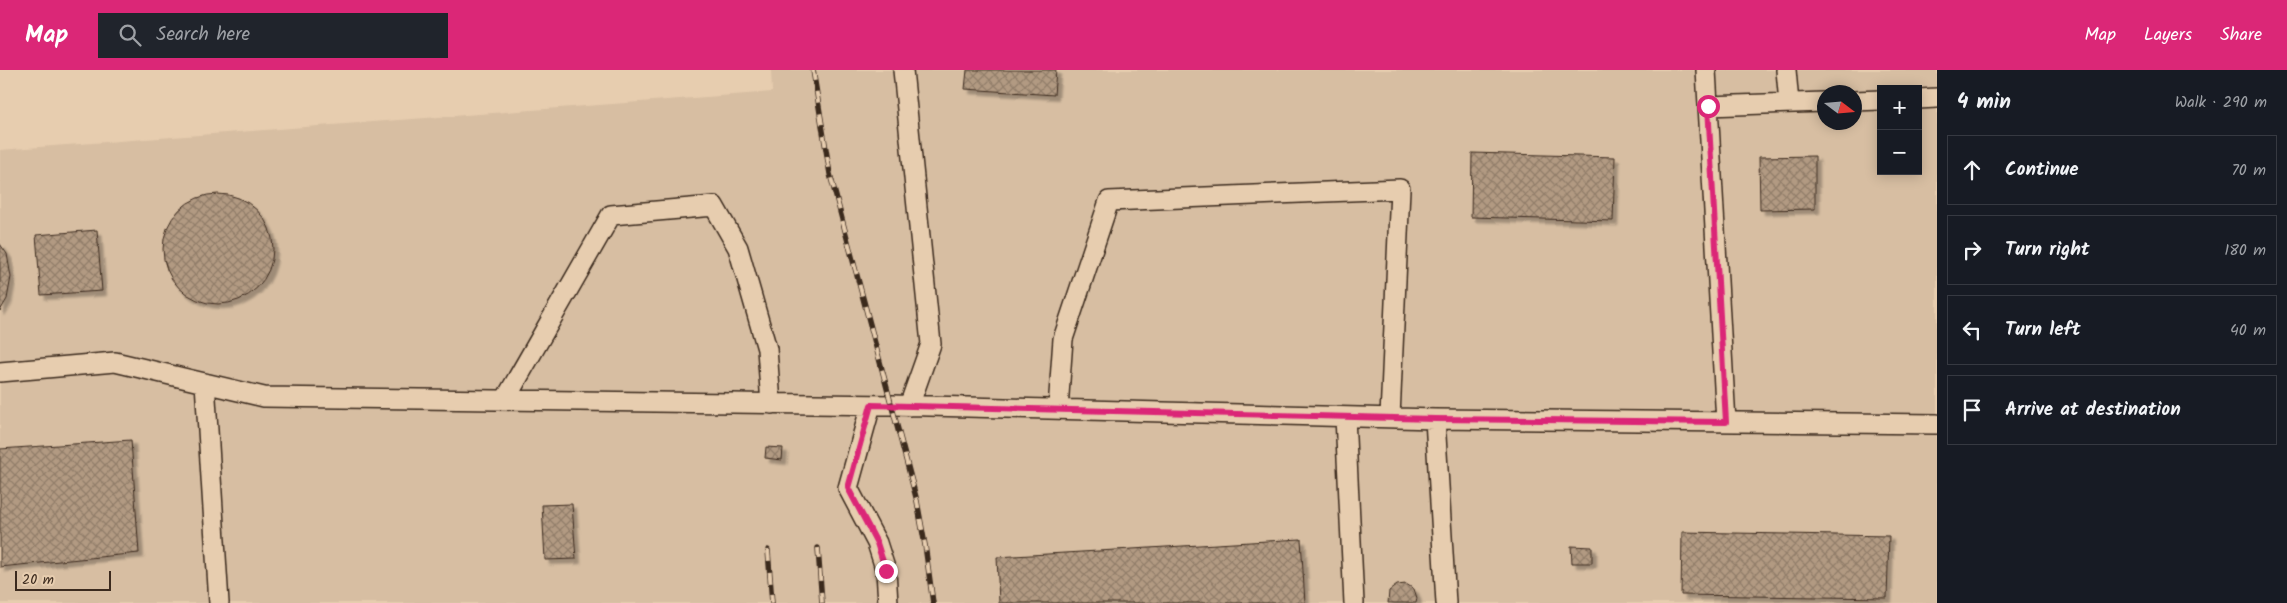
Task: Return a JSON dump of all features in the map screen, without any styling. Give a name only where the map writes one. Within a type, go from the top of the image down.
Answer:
[{"type":"lane","points":[[903,70],[931,344],[909,406]]},
{"type":"lane","points":[[1706,70],[1726,422]]},
{"type":"lane","points":[[1786,70],[1789,103]]},
{"type":"lane","points":[[1922,99],[1937,98]]},
{"type":"lane","points":[[1862,101],[1877,100]]},
{"type":"lane","points":[[1708,106],[1817,102]]},
{"type":"lane","points":[[1058,409],[1063,339],[1109,201],[1400,188],[1390,418]]},
{"type":"lane","points":[[505,400],[611,215],[714,206],[738,248],[767,348],[771,404]]},
{"type":"lane","points":[[0,372],[115,362],[264,397],[871,405],[1435,419],[1937,424]]},
{"type":"lane","points":[[205,383],[220,603]]},
{"type":"lane","points":[[871,405],[848,488],[877,543],[886,571],[888,603]]},
{"type":"lane","points":[[1345,416],[1354,603]]},
{"type":"lane","points":[[1435,419],[1446,603]]},
{"type":"shaded area","points":[[771,70],[1937,70],[1937,603],[0,603],[0,150],[772,92]]},
{"type":"building","points":[[967,70],[1056,70],[1054,95],[965,89]]},
{"type":"building","points":[[1472,153],[1615,157],[1613,221],[1471,217]]},
{"type":"building","points":[[1815,156],[1815,209],[1760,210],[1759,157]]},
{"type":"building","points":[[218,194],[239,198],[257,210],[269,228],[273,249],[269,270],[257,288],[239,300],[218,304],[197,300],[179,288],[167,270],[163,249],[167,228],[179,210],[197,198]]},
{"type":"building","points":[[97,230],[102,291],[41,295],[36,235]]},
{"type":"building","points":[[0,244],[7,254],[11,277],[7,299],[0,311]]},
{"type":"building","points":[[131,440],[139,553],[0,567],[0,449]]},
{"type":"building","points":[[766,447],[783,448],[782,460],[765,458]]},
{"type":"building","points":[[572,504],[576,559],[545,560],[542,505]]},
{"type":"building","points":[[1682,532],[1889,536],[1887,598],[1681,595]]},
{"type":"building","points":[[1301,539],[1305,603],[999,603],[997,557]]},
{"type":"building","points":[[1571,546],[1592,547],[1592,563],[1572,563]]},
{"type":"building","points":[[1406,584],[1414,589],[1417,598],[1416,603],[1388,603],[1389,591],[1397,585]]},
{"type":"railway","points":[[813,70],[830,174],[917,501],[933,603]]},
{"type":"railway","points":[[818,548],[822,603]]},
{"type":"railway","points":[[768,550],[772,603]]},
{"type":"route","points":[[886,571],[877,543],[848,488],[871,405],[1435,419],[1726,422],[1708,106]]}]
